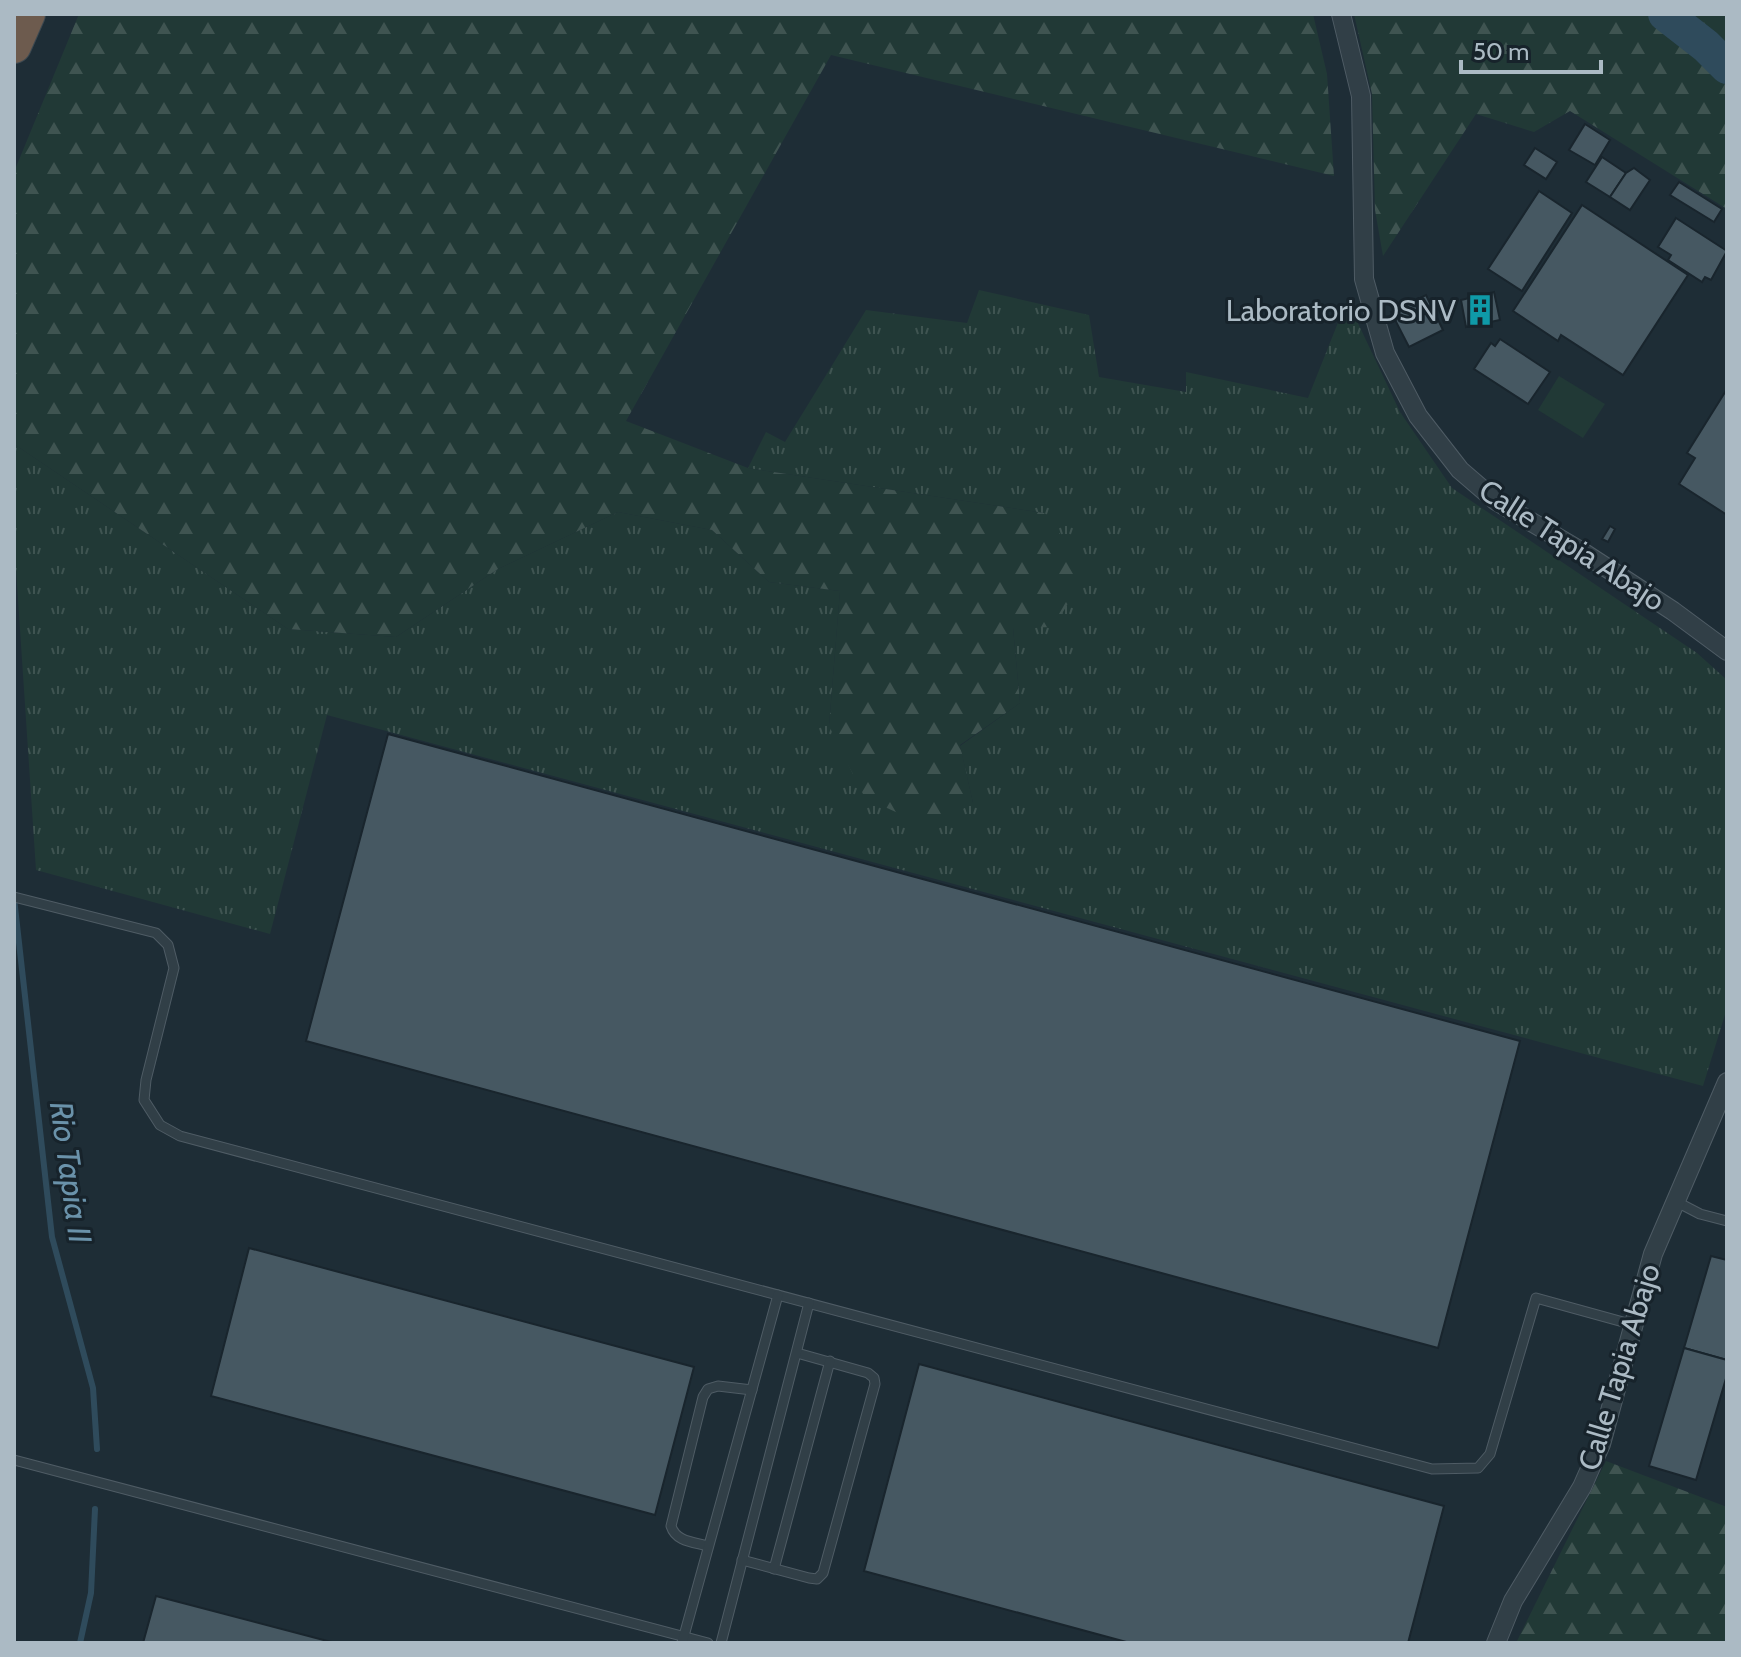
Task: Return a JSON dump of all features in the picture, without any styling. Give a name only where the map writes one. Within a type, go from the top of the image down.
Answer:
[{"type":"highway","points":[[14,46],[28,14]]},
{"type":"street","name":"Calle Tapia Abajo","points":[[1341,14],[1361,96],[1364,279],[1385,353],[1418,416],[1460,470],[1496,501],[1584,553],[1673,611],[1727,651]]},
{"type":"street","name":"Calle Tapia Abajo","points":[[1496,1643],[1513,1601],[1582,1487],[1601,1444],[1653,1254],[1727,1082]]},
{"type":"lane","points":[[14,897],[156,933],[168,945],[174,968],[146,1080],[144,1100],[160,1125],[180,1136],[1432,1469],[1478,1468],[1490,1454],[1536,1298],[1634,1325]]},
{"type":"lane","points":[[1675,1201],[1700,1214],[1727,1221]]},
{"type":"lane","points":[[683,1640],[778,1295]]},
{"type":"lane","points":[[721,1643],[809,1303]]},
{"type":"lane","points":[[742,1560],[809,1578],[817,1579],[823,1573],[875,1384],[868,1373],[797,1353]]},
{"type":"lane","points":[[774,1569],[830,1361]]},
{"type":"lane","points":[[708,1546],[679,1538],[671,1526],[703,1397],[708,1389],[718,1386],[752,1390]]},
{"type":"lane","points":[[14,1460],[683,1640],[708,1643]]},
{"type":"green space","points":[[79,14],[1313,14],[1327,74],[1334,176],[831,55],[626,421],[748,468],[1044,513],[1088,570],[1054,627],[1013,628],[1020,703],[960,745],[973,803],[931,828],[865,798],[829,726],[840,591],[769,582],[712,530],[618,512],[498,569],[396,637],[288,629],[14,444],[14,172]]},
{"type":"green space","points":[[1354,14],[1727,14],[1727,209],[1570,111],[1534,132],[1476,114],[1383,256],[1375,210],[1372,94]]},
{"type":"green space","points":[[979,290],[1089,315],[1099,377],[1186,392],[1186,372],[1308,398],[1347,300],[1400,412],[1452,488],[1697,653],[1727,680],[1727,1008],[1703,1086],[327,715],[270,934],[36,870],[14,539],[14,444],[288,629],[396,637],[498,569],[618,512],[712,530],[769,582],[840,591],[829,726],[973,803],[960,746],[1020,703],[1013,628],[1044,513],[748,468],[766,432],[785,442],[866,310],[967,323]]},
{"type":"green space","points":[[1559,376],[1605,404],[1583,438],[1538,410]]},
{"type":"green space","points":[[1606,1461],[1727,1507],[1727,1643],[1516,1643]]},
{"type":"building","points":[[1585,124],[1610,140],[1595,165],[1569,150]]},
{"type":"building","points":[[1535,148],[1557,162],[1546,179],[1524,165]]},
{"type":"building","points":[[1602,157],[1626,173],[1610,197],[1586,182]]},
{"type":"building","points":[[1634,168],[1650,180],[1630,210],[1610,197],[1626,173]]},
{"type":"building","points":[[1679,182],[1722,209],[1714,222],[1670,195]]},
{"type":"building","points":[[1539,191],[1572,213],[1522,291],[1488,269]]},
{"type":"building","points":[[1582,205],[1688,275],[1623,375],[1561,335],[1558,341],[1513,311]]},
{"type":"building","points":[[1676,218],[1727,251],[1711,280],[1705,277],[1702,282],[1668,260],[1671,255],[1658,247]]},
{"type":"building","name":"Laboratorio DSNV","points":[[1494,292],[1500,320],[1466,327],[1461,300]]},
{"type":"building","points":[[1426,295],[1443,330],[1409,347],[1391,312]]},
{"type":"building","points":[[1500,339],[1550,372],[1528,404],[1474,369],[1491,343],[1495,346]]},
{"type":"building","points":[[1727,389],[1727,515],[1679,484],[1695,458],[1687,453]]},
{"type":"building","points":[[1610,526],[1615,529],[1608,542],[1602,539]]},
{"type":"building","points":[[388,734],[1520,1041],[1438,1348],[306,1041]]},
{"type":"building","points":[[249,1248],[694,1367],[655,1515],[211,1396]]},
{"type":"building","points":[[1711,1256],[1727,1260],[1727,1360],[1684,1348]]},
{"type":"building","points":[[1684,1348],[1727,1360],[1727,1375],[1696,1480],[1649,1466]]},
{"type":"building","points":[[919,1364],[1444,1506],[1408,1643],[1130,1643],[864,1571]]},
{"type":"building","points":[[156,1596],[335,1643],[143,1643]]},
{"type":"waterway","points":[[1665,14],[1727,67]]},
{"type":"waterway","name":"Rio Tapia II","points":[[14,898],[52,1237],[93,1388],[97,1449]]},
{"type":"waterway","name":"Rio Tapia II","points":[[80,1643],[91,1593],[95,1509]]},
{"type":"place","name":"Laboratorio DSNV","points":[[1480,310]]}]
